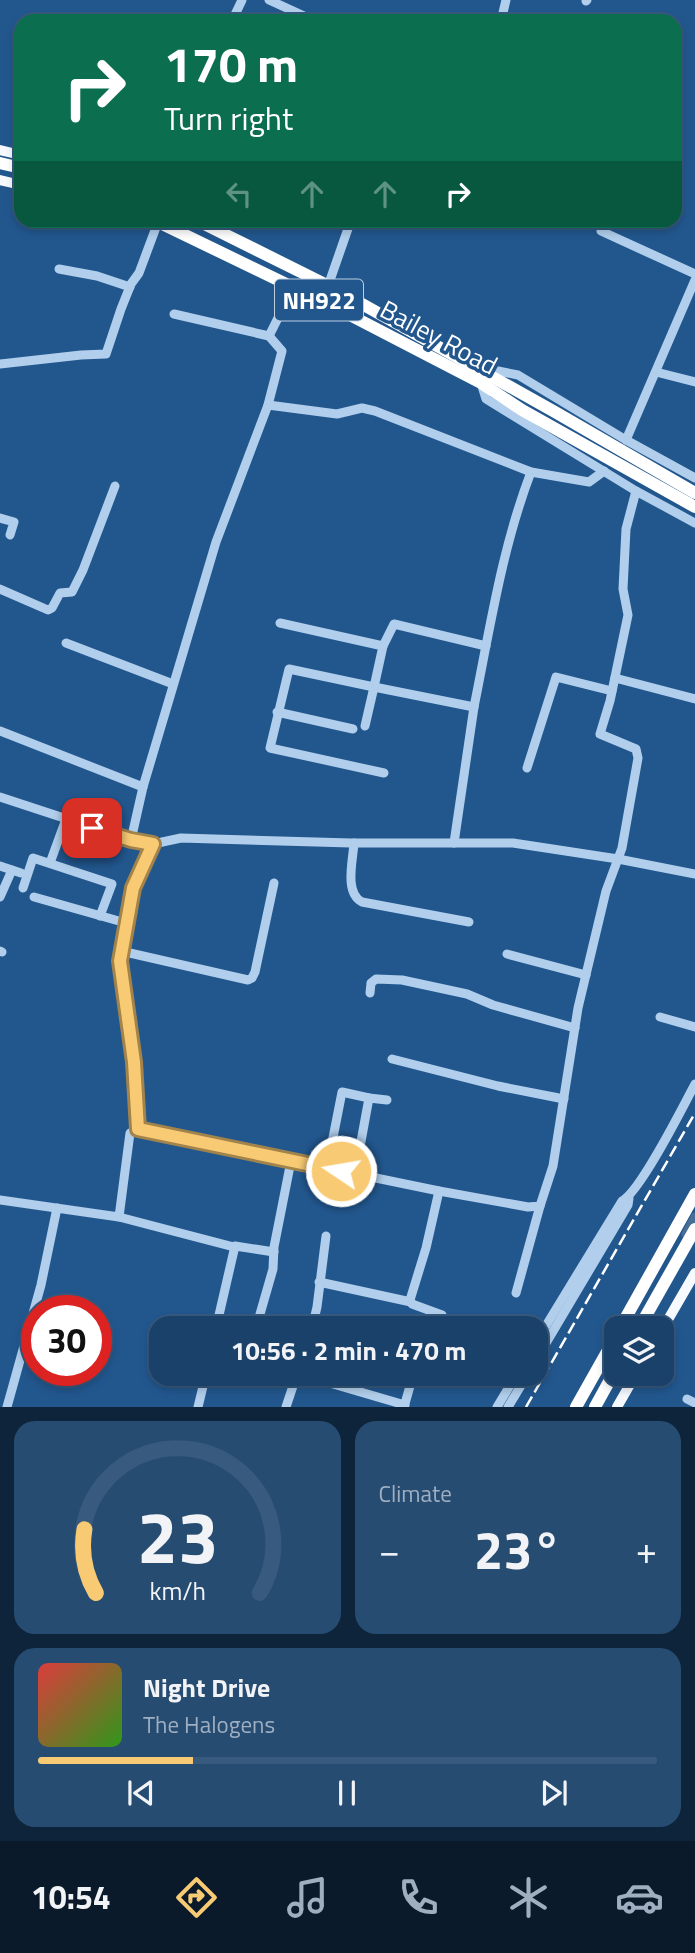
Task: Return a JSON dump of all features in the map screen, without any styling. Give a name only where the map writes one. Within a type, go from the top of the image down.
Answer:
[{"type":"highway","name":"Bailey Road","points":[[170,228],[484,379],[522,410],[695,507]]},
{"type":"highway","name":"NH922","points":[[213,228],[328,286],[484,379],[695,493]]},
{"type":"highway","points":[[627,1316],[695,1194]]},
{"type":"highway","points":[[646,1316],[695,1229]]},
{"type":"highway","points":[[576,1407],[604,1357]]},
{"type":"highway","points":[[595,1407],[607,1386]]},
{"type":"main road","points":[[670,1316],[695,1273]]},
{"type":"main road","points":[[617,1407],[629,1386]]},
{"type":"street","points":[[269,0],[300,14]]},
{"type":"street","points":[[0,365],[81,355],[104,356],[108,352],[130,287],[139,273],[154,228]]},
{"type":"street","points":[[328,286],[348,228]]},
{"type":"street","points":[[601,231],[695,274]]},
{"type":"street","points":[[59,269],[97,276],[130,287]]},
{"type":"street","points":[[626,440],[695,280]]},
{"type":"street","points":[[269,335],[293,288]]},
{"type":"street","points":[[131,840],[143,787],[216,542],[268,405],[282,351],[269,335],[174,314]]},
{"type":"street","points":[[695,478],[518,375],[498,371],[484,379],[485,399],[636,491],[695,523]]},
{"type":"street","points":[[656,372],[695,382]]},
{"type":"street","points":[[268,405],[337,414],[352,409],[375,411],[531,471],[589,482],[604,471]]},
{"type":"street","points":[[454,843],[474,707],[502,567],[517,507],[531,471]]},
{"type":"street","points":[[0,589],[48,610],[52,608],[60,593],[72,592],[115,486]]},
{"type":"street","points":[[516,1293],[552,1166],[586,975],[606,891],[622,848],[639,758],[636,749],[600,734],[628,615],[623,589],[626,529],[636,491]]},
{"type":"street","points":[[0,518],[15,523],[10,535]]},
{"type":"street","points":[[280,623],[383,646]]},
{"type":"street","points":[[365,726],[383,646],[394,624],[486,646]]},
{"type":"street","points":[[66,643],[173,684]]},
{"type":"street","points":[[384,773],[270,748],[289,669],[474,707]]},
{"type":"street","points":[[527,768],[556,677],[612,691]]},
{"type":"street","points":[[615,678],[695,699]]},
{"type":"street","points":[[277,712],[353,729]]},
{"type":"street","points":[[0,731],[143,787]]},
{"type":"street","points":[[0,797],[131,840],[153,844],[181,838],[354,843],[513,843],[695,874]]},
{"type":"street","points":[[50,863],[66,819]]},
{"type":"street","points":[[354,843],[352,890],[355,898],[362,902],[469,922]]},
{"type":"street","points":[[138,1129],[134,1062],[120,961],[133,888],[153,844]]},
{"type":"street","points":[[23,888],[33,858],[112,884],[100,915]]},
{"type":"street","points":[[0,866],[17,872],[0,897]]},
{"type":"street","points":[[121,951],[248,980],[255,972],[274,883]]},
{"type":"street","points":[[34,897],[127,923]]},
{"type":"street","points":[[507,954],[586,975]]},
{"type":"street","points":[[370,993],[371,983],[376,979],[402,980],[467,994],[493,1005],[575,1028]]},
{"type":"street","points":[[660,1017],[695,1027]]},
{"type":"street","points":[[392,1059],[498,1086],[564,1099]]},
{"type":"street","points":[[548,1340],[628,1205],[629,1198],[695,1084]]},
{"type":"street","points":[[327,1168],[342,1092],[387,1100]]},
{"type":"street","points":[[355,1174],[369,1098]]},
{"type":"street","points":[[119,1217],[130,1133],[138,1129],[439,1191],[528,1207],[540,1206]]},
{"type":"street","points":[[259,1316],[273,1269],[291,1161]]},
{"type":"street","points":[[411,1302],[439,1191]]},
{"type":"street","points":[[548,1322],[622,1201],[629,1198]]},
{"type":"street","points":[[0,1199],[119,1217],[234,1247],[240,1245],[274,1252]]},
{"type":"street","points":[[8,1407],[41,1285],[57,1208]]},
{"type":"street","points":[[315,1316],[327,1236]]},
{"type":"street","points":[[219,1316],[234,1247]]},
{"type":"street","points":[[319,1282],[411,1302],[442,1316]]},
{"type":"street","points":[[198,1407],[203,1386]]},
{"type":"street","points":[[286,1407],[294,1386]]},
{"type":"street","points":[[338,1386],[404,1406],[410,1386]]},
{"type":"street","points":[[497,1407],[510,1386]]},
{"type":"street","points":[[508,1407],[521,1386]]},
{"type":"waterway","points":[[686,1234],[695,1217]]},
{"type":"railway","points":[[526,1407],[695,1113]]},
{"type":"route","points":[[92,828],[153,844],[133,888],[120,961],[134,1062],[138,1129],[341,1171]]}]
